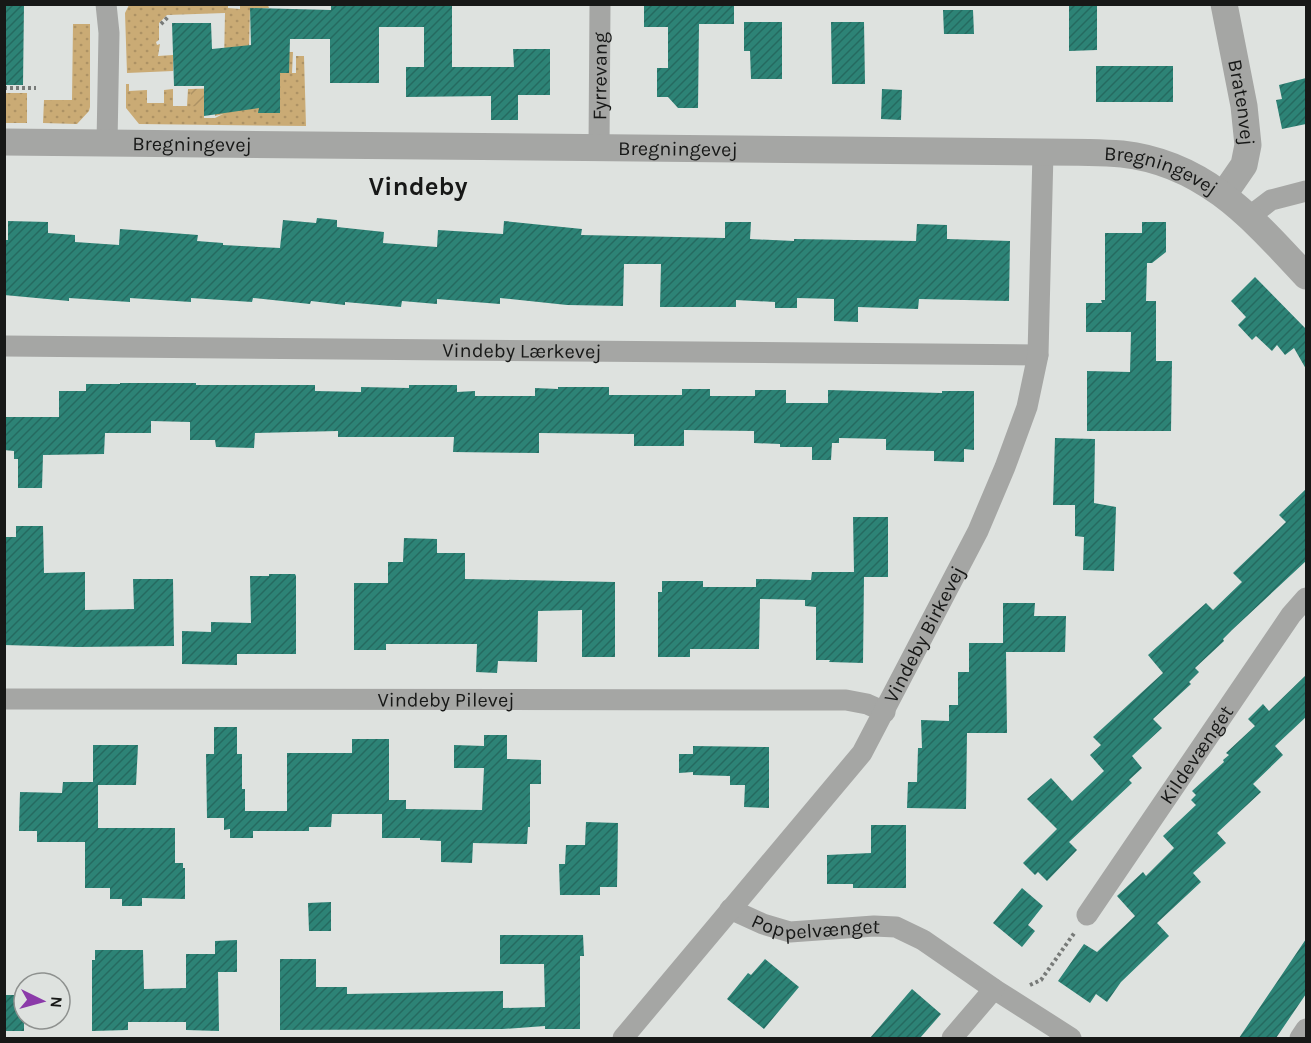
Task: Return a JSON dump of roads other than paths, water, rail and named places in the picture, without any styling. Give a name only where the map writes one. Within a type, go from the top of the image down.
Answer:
[{"type":"street","points":[[106,4],[109,33],[107,143]]},
{"type":"street","name":"Fyrrevang","points":[[600,4],[600,148]]},
{"type":"street","name":"Bratenvej","points":[[1224,4],[1244,106],[1248,145],[1244,165],[1224,194]]},
{"type":"street","name":"Bregningevej","points":[[4,142],[1122,154],[1181,170],[1224,194],[1250,216],[1306,276]]},
{"type":"street","name":"Vindeby Birkevej","points":[[623,1038],[855,763],[885,712],[942,603],[987,510],[1027,407],[1038,355],[1043,152]]},
{"type":"street","points":[[1250,216],[1271,200],[1306,191]]},
{"type":"street","name":"Vindeby Lærkevej","points":[[4,346],[1038,355]]},
{"type":"street","name":"Kildevænget","points":[[1088,915],[1291,615],[1306,598]]},
{"type":"street","name":"Vindeby Pilevej","points":[[4,699],[846,700],[867,704],[885,712]]},
{"type":"street","name":"Poppelvænget","points":[[730,909],[763,924],[790,932],[874,926],[896,927],[923,940],[1071,1038]]},
{"type":"street","points":[[952,1038],[994,989]]},
{"type":"street","points":[[1300,1038],[1306,1029]]},
{"type":"district","name":"Vindeby","points":[[418,186]]}]
